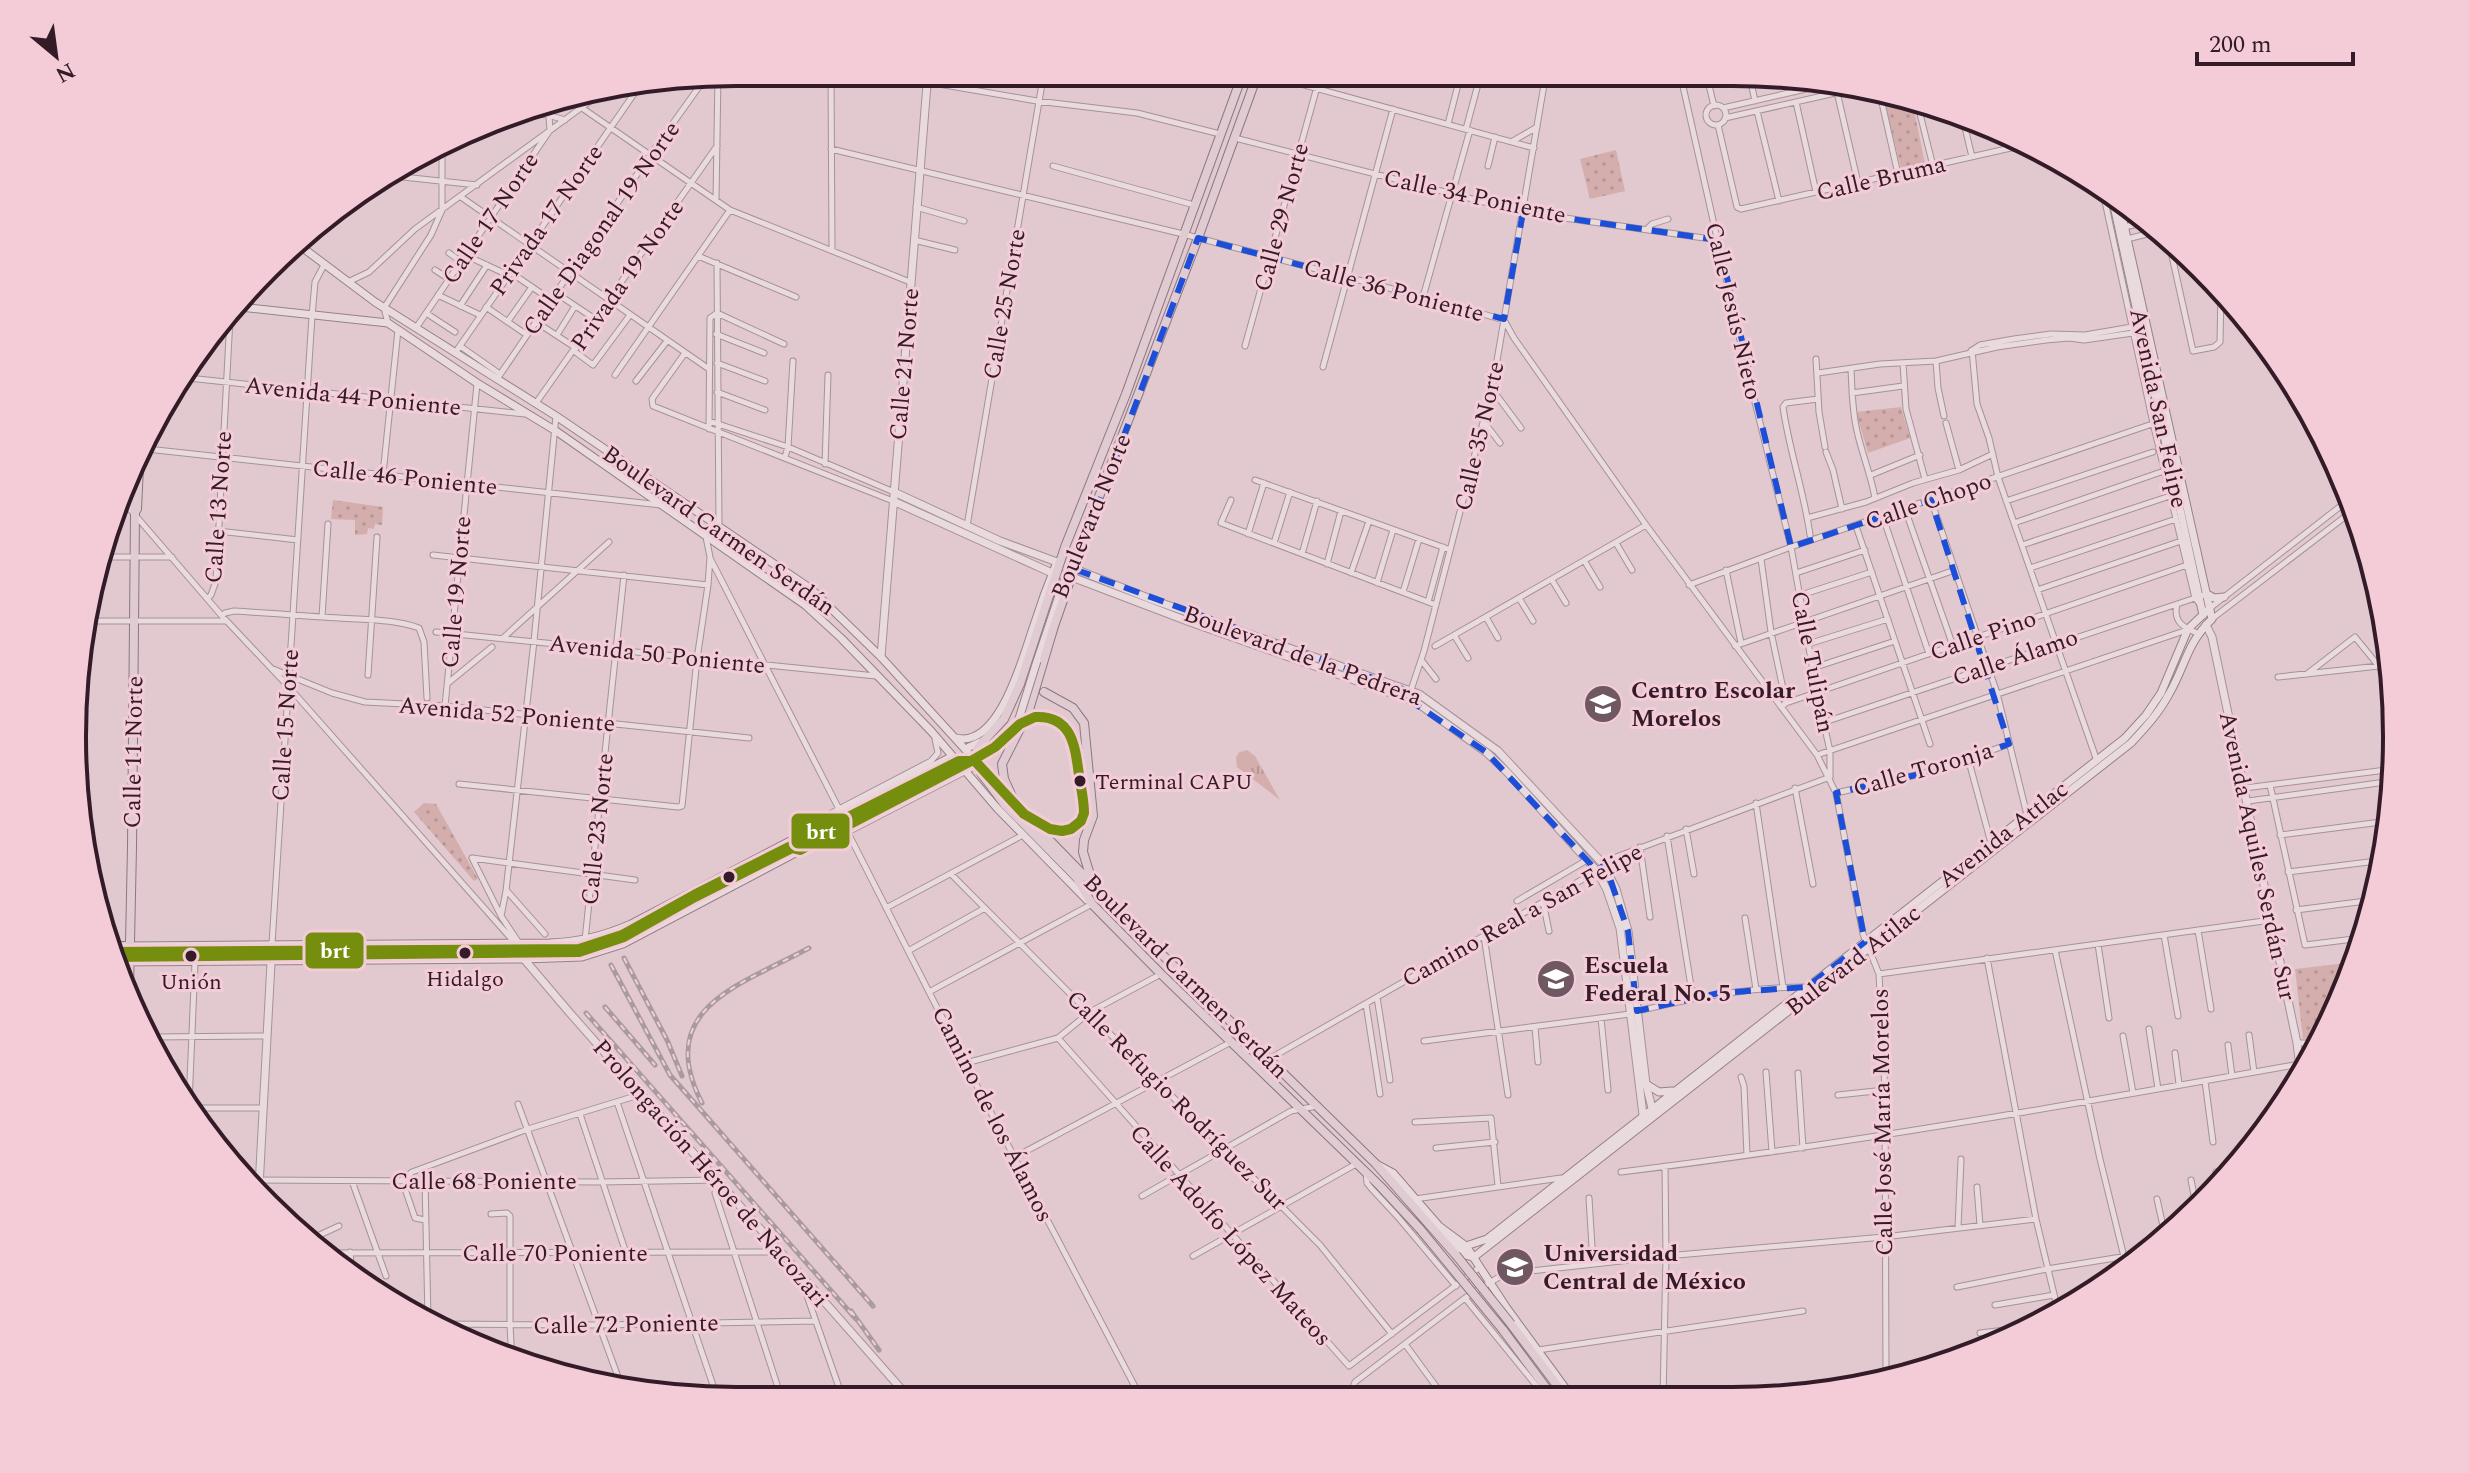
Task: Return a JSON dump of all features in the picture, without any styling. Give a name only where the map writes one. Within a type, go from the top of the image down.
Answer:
[{"type":"main road","name":"Calle 21 Norte","points":[[881,657],[927,86]]},
{"type":"main road","name":"Boulevard Norte","points":[[972,750],[978,748],[1004,719],[1016,700],[1065,547],[1126,394],[1238,86]]},
{"type":"main road","name":"Boulevard Norte","points":[[129,962],[582,957],[623,944],[800,850],[846,830],[994,748],[1017,725],[1037,661],[1254,86]]},
{"type":"main road","name":"Avenida San Felipe","points":[[2117,212],[2125,239],[2203,615],[2209,622]]},
{"type":"main road","name":"Avenida San Felipe","points":[[2125,239],[2145,367],[2161,421]]},
{"type":"main road","name":"Boulevard Carmen Serdán","points":[[305,250],[375,302],[458,350],[811,589],[881,657],[979,769],[1138,931],[1376,1164],[1456,1255],[1561,1387]]},
{"type":"main road","points":[[375,302],[379,312],[375,322]]},
{"type":"main road","points":[[247,308],[388,323]]},
{"type":"main road","name":"Boulevard Carmen Serdán","points":[[388,323],[556,431],[805,605],[931,731],[997,808],[1420,1229],[1545,1387]]},
{"type":"main road","name":"Calle 11 Norte","points":[[129,967],[133,557],[138,483]]},
{"type":"main road","points":[[894,497],[1057,562]]},
{"type":"main road","points":[[894,497],[966,535],[1052,573]]},
{"type":"main road","name":"Calle 11 Norte","points":[[131,501],[135,513]]},
{"type":"main road","points":[[702,534],[708,519]]},
{"type":"main road","points":[[954,738],[968,740],[974,737],[1002,706],[1020,669],[1052,573],[1065,547]]},
{"type":"main road","points":[[1016,805],[1004,779],[1002,764],[1028,713],[1071,570]]},
{"type":"main road","name":"Boulevard de la Pedrera","points":[[1071,570],[1190,622],[1428,701],[1498,751],[1600,868],[1623,909],[1628,931],[1645,1118]]},
{"type":"main road","points":[[2200,598],[2224,597]]},
{"type":"main road","name":"Avenida San Felipe","points":[[2200,598],[2210,608],[2209,622]]},
{"type":"main road","name":"Avenida Attlac","points":[[1975,860],[1991,843],[2098,764],[2125,738],[2161,693],[2188,629],[2210,608]]},
{"type":"main road","points":[[2197,633],[2209,622]]},
{"type":"main road","name":"Avenida Aquiles Serdán Sur","points":[[2209,622],[2299,1056]]},
{"type":"main road","name":"Bulevard Atilac","points":[[1466,1246],[1487,1239],[2098,764],[2131,743],[2151,722],[2168,696],[2197,633]]},
{"type":"main road","points":[[1044,692],[1073,708],[1084,723],[1093,816],[1083,843],[1083,852],[1095,886]]},
{"type":"main road","name":"Boulevard de la Pedrera","points":[[1410,695],[1486,752],[1587,860],[1600,868]]},
{"type":"main road","points":[[121,946],[518,946],[569,943],[600,937],[631,924],[949,758]]},
{"type":"main road","points":[[979,769],[1005,805],[1077,878],[1092,904]]},
{"type":"main road","points":[[1129,940],[1138,931]]},
{"type":"main road","name":"Calle 15 Norte","points":[[257,1175],[272,944]]},
{"type":"main road","name":"Prolongación Héroe de Nacozari","points":[[518,946],[524,959],[900,1387]]},
{"type":"main road","points":[[1653,1112],[1807,987],[1866,946]]},
{"type":"main road","name":"Boulevard de la Pedrera","points":[[1634,1012],[1653,1112]]},
{"type":"main road","points":[[1646,1084],[1659,1092],[1678,1089]]},
{"type":"main road","points":[[1297,1086],[1298,1106]]},
{"type":"main road","name":"Bulevard Atilac","points":[[1474,1257],[1645,1118]]},
{"type":"main road","points":[[1376,1164],[1393,1173],[1457,1248],[1465,1255],[1474,1257]]},
{"type":"main road","points":[[1439,1226],[1466,1246],[1562,1387]]},
{"type":"street","points":[[716,201],[718,86]]},
{"type":"street","points":[[831,86],[832,251]]},
{"type":"street","points":[[950,86],[1037,101],[1137,113],[1220,134]]},
{"type":"street","name":"Calle 25 Norte","points":[[966,535],[1041,86]]},
{"type":"street","points":[[1313,86],[1534,148]]},
{"type":"street","points":[[1448,124],[1458,86]]},
{"type":"street","points":[[1423,297],[1478,86]]},
{"type":"street","name":"Calle 35 Norte","points":[[1410,695],[1422,660],[1492,389],[1544,86]]},
{"type":"street","name":"Calle Jesús Nieto","points":[[1683,86],[1744,358],[1791,547]]},
{"type":"street","points":[[1709,86],[1714,106]]},
{"type":"street","points":[[1752,86],[1755,101]]},
{"type":"street","name":"Calle Diagonal 19 Norte","points":[[499,377],[699,87]]},
{"type":"street","name":"Calle 29 Norte","points":[[1245,346],[1317,87]]},
{"type":"street","points":[[1802,90],[1723,108],[1714,106],[1708,109],[1707,118],[1718,125],[1725,118],[1830,94]]},
{"type":"street","name":"Privada 17 Norte","points":[[458,350],[633,95]]},
{"type":"street","points":[[1838,95],[1858,183]]},
{"type":"street","points":[[1796,102],[1816,192]]},
{"type":"street","points":[[347,283],[369,272],[415,229],[588,103]]},
{"type":"street","points":[[1882,104],[1898,174]]},
{"type":"street","points":[[582,108],[730,210],[910,282]]},
{"type":"street","points":[[1723,108],[1725,118]]},
{"type":"street","points":[[1323,367],[1393,109]]},
{"type":"street","points":[[1757,111],[1779,201]]},
{"type":"street","points":[[1920,114],[1933,166]]},
{"type":"street","points":[[548,115],[566,120]]},
{"type":"street","name":"Calle 17 Norte","points":[[416,328],[550,130],[548,115]]},
{"type":"street","name":"Calle Bruma","points":[[1718,125],[1739,209],[2010,149]]},
{"type":"street","points":[[1512,142],[1537,127]]},
{"type":"street","points":[[1966,130],[1972,157]]},
{"type":"street","points":[[1488,166],[1495,137]]},
{"type":"street","name":"Calle 34 Poniente","points":[[1235,138],[1523,212],[1718,240]]},
{"type":"street","name":"Privada 19 Norte","points":[[536,403],[717,146]]},
{"type":"street","name":"Calle 36 Poniente","points":[[831,149],[1183,234],[1504,320],[1689,585],[1784,705],[1830,777]]},
{"type":"street","points":[[388,323],[384,308],[431,235],[442,210],[442,157]]},
{"type":"street","points":[[1053,166],[1194,205]]},
{"type":"street","points":[[405,177],[477,185]]},
{"type":"street","points":[[461,197],[709,369]]},
{"type":"street","points":[[916,207],[964,221]]},
{"type":"street","points":[[615,375],[730,210]]},
{"type":"street","name":"Avenida San Felipe","points":[[2113,210],[2133,330],[2145,367]]},
{"type":"street","points":[[1647,229],[1668,219]]},
{"type":"street","points":[[2122,228],[2134,225]]},
{"type":"street","points":[[2125,239],[2145,234]]},
{"type":"street","points":[[914,240],[955,250]]},
{"type":"street","points":[[449,253],[509,273],[551,300]]},
{"type":"street","points":[[698,256],[796,297]]},
{"type":"street","points":[[2172,258],[2193,351],[2214,347],[2220,342],[2221,307]]},
{"type":"street","points":[[717,263],[719,527]]},
{"type":"street","name":"Calle 15 Norte","points":[[272,944],[312,316],[315,282],[324,265]]},
{"type":"street","points":[[460,306],[487,265]]},
{"type":"street","points":[[435,270],[449,279]]},
{"type":"street","points":[[508,321],[532,287]]},
{"type":"street","points":[[556,293],[595,319]]},
{"type":"street","points":[[438,295],[480,315]]},
{"type":"street","points":[[557,335],[575,306]]},
{"type":"street","points":[[486,307],[527,335]]},
{"type":"street","points":[[426,313],[455,332]]},
{"type":"street","points":[[717,313],[784,344]]},
{"type":"street","points":[[709,429],[710,318],[717,313]]},
{"type":"street","points":[[536,322],[593,365],[630,315]]},
{"type":"street","name":"Calle 13 Norte","points":[[208,598],[216,581],[229,330]]},
{"type":"street","points":[[383,474],[398,330]]},
{"type":"street","points":[[1818,373],[1936,361],[1997,347],[2133,330]]},
{"type":"street","points":[[716,334],[764,353]]},
{"type":"street","points":[[636,381],[667,340]]},
{"type":"street","points":[[685,353],[652,399],[653,406],[894,497]]},
{"type":"street","points":[[1971,353],[1977,404],[1998,477],[2098,764]]},
{"type":"street","points":[[1816,359],[1826,450],[1842,509]]},
{"type":"street","points":[[785,457],[793,361]]},
{"type":"street","points":[[1936,361],[1938,388],[1959,470]]},
{"type":"street","points":[[717,362],[765,381]]},
{"type":"street","points":[[1903,363],[1906,409],[1925,479]]},
{"type":"street","points":[[1851,368],[1857,432],[1875,498]]},
{"type":"street","points":[[825,464],[828,375]]},
{"type":"street","name":"Avenida 44 Poniente","points":[[194,379],[526,414]]},
{"type":"street","name":"Calle 19 Norte","points":[[445,706],[477,383]]},
{"type":"street","points":[[1852,393],[1903,386]]},
{"type":"street","points":[[1492,389],[1521,428]]},
{"type":"street","points":[[717,392],[765,410]]},
{"type":"street","points":[[1810,535],[1804,495],[1787,434],[1784,404],[1818,399]]},
{"type":"street","points":[[501,916],[534,641],[556,416]]},
{"type":"street","points":[[709,421],[788,447],[894,497]]},
{"type":"street","points":[[1484,421],[1500,443]]},
{"type":"street","points":[[2161,421],[2164,471],[2187,565],[2200,598]]},
{"type":"street","name":"Calle Chopo","points":[[1689,585],[1791,547],[2161,421]]},
{"type":"street","name":"Calle 46 Poniente","points":[[153,450],[662,505]]},
{"type":"street","points":[[2006,501],[2153,452]]},
{"type":"street","points":[[1807,518],[1959,470],[1993,454]]},
{"type":"street","points":[[1871,475],[1920,455]]},
{"type":"street","points":[[2014,523],[2164,471]]},
{"type":"street","points":[[1255,480],[1445,548],[1428,602]]},
{"type":"street","points":[[1248,534],[1264,483]]},
{"type":"street","points":[[1274,543],[1290,492]]},
{"type":"street","points":[[2022,545],[2170,496]]},
{"type":"street","points":[[1231,500],[1221,523],[1436,605]]},
{"type":"street","points":[[1931,500],[1997,693],[2027,815]]},
{"type":"street","points":[[1301,554],[1317,501]]},
{"type":"street","points":[[129,507],[225,619],[518,946]]},
{"type":"street","points":[[1905,509],[1953,646]]},
{"type":"street","points":[[2210,608],[2341,510]]},
{"type":"street","points":[[1327,564],[1341,511]]},
{"type":"street","points":[[2209,622],[2328,531],[2343,514]]},
{"type":"street","points":[[1883,517],[1929,654]]},
{"type":"street","points":[[2030,568],[2176,519]]},
{"type":"street","points":[[1351,573],[1369,521]]},
{"type":"street","points":[[2321,522],[2328,531]]},
{"type":"street","points":[[322,617],[328,524]]},
{"type":"street","points":[[1435,646],[1646,525]]},
{"type":"street","points":[[1856,526],[1930,744]]},
{"type":"street","points":[[1377,583],[1393,530]]},
{"type":"street","points":[[218,531],[298,540]]},
{"type":"street","points":[[702,534],[710,557],[839,809]]},
{"type":"street","points":[[368,675],[377,537]]},
{"type":"street","points":[[1403,592],[1419,539]]},
{"type":"street","points":[[2037,590],[2181,541]]},
{"type":"street","points":[[503,638],[609,542]]},
{"type":"street","points":[[1616,543],[1632,570]]},
{"type":"street","name":"Calle Tulipán","points":[[1791,547],[1830,751],[1830,777]]},
{"type":"street","points":[[1796,573],[1865,550]]},
{"type":"street","points":[[433,555],[708,585]]},
{"type":"street","points":[[111,557],[172,557]]},
{"type":"street","points":[[459,784],[682,806],[710,557]]},
{"type":"street","points":[[1761,558],[1784,705]]},
{"type":"street","points":[[1585,562],[1600,587]]},
{"type":"street","name":"Calle Pino","points":[[1784,705],[2187,565]]},
{"type":"street","points":[[2267,565],[2273,572]]},
{"type":"street","points":[[1726,570],[1738,644],[1955,570]]},
{"type":"street","points":[[1801,595],[1872,572]]},
{"type":"street","name":"Calle 23 Norte","points":[[585,940],[624,575]]},
{"type":"street","points":[[1552,580],[1566,603]]},
{"type":"street","points":[[1519,598],[1533,621]]},
{"type":"street","name":"Calle Álamo","points":[[1825,722],[2056,643],[2200,598]]},
{"type":"street","points":[[2177,603],[2176,618],[2197,633]]},
{"type":"street","points":[[225,619],[225,613],[234,611],[372,620],[419,628],[422,633],[427,698]]},
{"type":"street","points":[[1486,617],[1498,638]]},
{"type":"street","points":[[96,621],[225,619]]},
{"type":"street","points":[[1808,644],[1888,619]]},
{"type":"street","points":[[1817,755],[2188,629]]},
{"type":"street","name":"Avenida 50 Poniente","points":[[436,632],[879,677]]},
{"type":"street","points":[[1454,635],[1468,658]]},
{"type":"street","points":[[2307,674],[2355,637],[2379,666]]},
{"type":"street","points":[[1813,668],[1895,641]]},
{"type":"street","points":[[448,683],[492,647]]},
{"type":"street","points":[[1422,660],[1436,679]]},
{"type":"street","points":[[2278,677],[2379,666]]},
{"type":"street","name":"Avenida 52 Poniente","points":[[271,668],[332,693],[365,702],[445,706],[749,738]]},
{"type":"street","points":[[805,833],[815,822],[931,761],[938,748],[931,731]]},
{"type":"street","name":"Calle Toronja","points":[[1836,793],[1938,770],[2009,744]]},
{"type":"street","points":[[1968,758],[1991,843]]},
{"type":"street","name":"Boulevard Norte","points":[[846,830],[968,771],[979,769]]},
{"type":"street","points":[[2245,788],[2382,771]]},
{"type":"street","name":"Camino Real a San Felipe","points":[[1269,1059],[1616,857],[1830,777]]},
{"type":"street","name":"Calle José María Morelos","points":[[1830,777],[1836,793],[1866,946],[1879,974],[1885,1090],[1886,1369]]},
{"type":"street","points":[[2248,801],[2382,781]]},
{"type":"street","points":[[2270,785],[2305,945],[2350,939]]},
{"type":"street","points":[[1795,788],[1813,884]]},
{"type":"street","points":[[1756,803],[1783,987]]},
{"type":"street","points":[[2280,835],[2377,823]]},
{"type":"street","points":[[1686,829],[1694,874]]},
{"type":"street","name":"Camino de los Álamos","points":[[846,830],[1135,1387]]},
{"type":"street","points":[[886,908],[1023,834]]},
{"type":"street","points":[[1667,836],[1693,999]]},
{"type":"street","points":[[1640,847],[1650,917]]},
{"type":"street","points":[[518,946],[472,858],[635,880]]},
{"type":"street","points":[[1517,901],[1587,860]]},
{"type":"street","points":[[2288,872],[2371,862]]},
{"type":"street","name":"Calle Refugio Rodríguez Sur","points":[[951,874],[1320,1245],[1392,1334]]},
{"type":"street","points":[[506,891],[545,934]]},
{"type":"street","points":[[1543,902],[1549,931]]},
{"type":"street","points":[[2296,910],[2362,902]]},
{"type":"street","points":[[929,992],[1092,904]]},
{"type":"street","points":[[908,951],[985,908]]},
{"type":"street","points":[[1745,918],[1756,989]]},
{"type":"street","points":[[1879,974],[2272,920]]},
{"type":"street","points":[[2198,930],[2211,1009]]},
{"type":"street","points":[[2164,935],[2178,1016]]},
{"type":"street","points":[[1484,936],[1508,1095]]},
{"type":"street","points":[[2098,944],[2109,1018]]},
{"type":"street","points":[[2055,950],[2124,1256]]},
{"type":"street","points":[[1987,958],[2036,1219],[2056,1301]]},
{"type":"street","points":[[191,1090],[195,962]]},
{"type":"street","points":[[966,1063],[1058,1038],[1090,1012],[1161,974]]},
{"type":"street","points":[[1424,1041],[1601,1018],[1756,989],[1807,987]]},
{"type":"street","points":[[1377,997],[1390,1080]]},
{"type":"street","points":[[1366,1003],[1380,1094]]},
{"type":"street","points":[[1601,1018],[1608,1090]]},
{"type":"street","points":[[1535,1027],[1538,1062]]},
{"type":"street","points":[[2149,1029],[2158,1089]]},
{"type":"street","points":[[2249,1035],[2254,1072]]},
{"type":"street","points":[[160,1037],[267,1036]]},
{"type":"street","points":[[2123,1036],[2133,1093]]},
{"type":"street","name":"Calle Adolfo López Mateos","points":[[1058,1038],[1349,1366],[1392,1334]]},
{"type":"street","points":[[1015,1157],[1231,1042]]},
{"type":"street","points":[[2297,1043],[2306,1043]]},
{"type":"street","points":[[2228,1045],[2232,1076]]},
{"type":"street","points":[[2175,1053],[2179,1084]]},
{"type":"street","points":[[1621,1172],[1885,1135],[2294,1065]]},
{"type":"street","points":[[1766,1072],[1772,1152]]},
{"type":"street","points":[[1798,1073],[1803,1148]]},
{"type":"street","points":[[1741,1077],[1747,1155]]},
{"type":"street","points":[[2205,1081],[2213,1142]]},
{"type":"street","points":[[1838,1095],[1885,1090]]},
{"type":"street","points":[[425,1220],[415,1218],[402,1180],[417,1169],[528,1129],[642,1094]]},
{"type":"street","points":[[617,1102],[714,1386]]},
{"type":"street","points":[[518,1104],[618,1376]]},
{"type":"street","points":[[202,1106],[263,1108]]},
{"type":"street","points":[[1142,1196],[1298,1106],[1317,1106]]},
{"type":"street","points":[[580,1114],[626,1254]]},
{"type":"street","points":[[1415,1122],[1485,1117],[1493,1122],[1498,1186]]},
{"type":"street","points":[[1436,1148],[1495,1142]]},
{"type":"street","points":[[1958,1228],[1961,1159]]},
{"type":"street","points":[[1193,1256],[1356,1164]]},
{"type":"street","points":[[1663,1387],[1665,1166]]},
{"type":"street","points":[[1366,1173],[1367,1183],[1456,1286]]},
{"type":"street","points":[[1415,1199],[1562,1178]]},
{"type":"street","points":[[425,1180],[428,1309]]},
{"type":"street","points":[[718,1180],[715,1193],[778,1387]]},
{"type":"street","name":"Calle 68 Poniente","points":[[263,1182],[718,1180]]},
{"type":"street","points":[[2191,1180],[2194,1194]]},
{"type":"street","points":[[352,1181],[386,1276]]},
{"type":"street","points":[[1977,1187],[1980,1225]]},
{"type":"street","points":[[1589,1198],[1593,1263]]},
{"type":"street","points":[[2157,1199],[2163,1224]]},
{"type":"street","points":[[491,1214],[509,1214],[511,1346]]},
{"type":"street","points":[[1353,1387],[1355,1382],[1465,1298],[1504,1274],[2036,1219]]},
{"type":"street","points":[[319,1235],[339,1226]]},
{"type":"street","name":"Calle 70 Poniente","points":[[340,1252],[781,1252]]},
{"type":"street","points":[[350,1252],[351,1260]]},
{"type":"street","points":[[1957,1287],[2122,1257]]},
{"type":"street","points":[[1392,1334],[1480,1267]]},
{"type":"street","points":[[808,1283],[805,1290],[839,1387]]},
{"type":"street","points":[[1995,1305],[2054,1295]]},
{"type":"street","points":[[1465,1298],[1537,1387]]},
{"type":"street","points":[[1538,1350],[1803,1311]]},
{"type":"street","name":"Calle 72 Poniente","points":[[459,1324],[815,1321]]},
{"type":"street","points":[[1980,1333],[1994,1331]]},
{"type":"street","points":[[1405,1344],[1436,1387]]},
{"type":"highlighted area","points":[[1523,212],[1718,240],[1791,547],[1931,500],[2009,744],[1938,770],[1836,793],[1865,942],[1807,987],[1719,993],[1637,1011],[1628,931],[1605,864],[1597,871],[1486,752],[1408,699],[1411,692],[1074,569],[1198,238],[1504,319]]},
{"type":"green space","points":[[1885,104],[1914,112],[1925,164],[1901,168]]},
{"type":"green space","points":[[1616,150],[1625,191],[1590,199],[1580,159]]},
{"type":"green space","points":[[1901,407],[1910,438],[1868,453],[1856,412]]},
{"type":"green space","points":[[333,500],[383,507],[382,525],[375,524],[374,529],[368,528],[367,534],[355,535],[355,520],[331,519]]},
{"type":"green space","points":[[1247,750],[1255,756],[1280,800],[1237,767],[1236,757]]},
{"type":"green space","points":[[424,803],[436,804],[478,879],[474,881],[414,812]]},
{"type":"green space","points":[[2341,964],[2316,1024],[2309,1038],[2303,1039],[2295,969]]},
{"type":"railway","points":[[702,1103],[690,1071],[688,1044],[696,1022],[732,988],[809,948]]},
{"type":"railway","points":[[624,958],[667,1040],[682,1076]]},
{"type":"railway","points":[[611,965],[670,1075],[873,1306]]},
{"type":"railway","points":[[605,1007],[655,1065]]},
{"type":"railway","points":[[586,1013],[856,1319]]},
{"type":"railway","points":[[851,1311],[879,1350]]},
{"type":"transit line","name":"brt","points":[[1035,717],[1057,721],[1073,743],[1084,813],[1081,821],[1071,829],[1050,829],[1024,814],[975,761],[971,761],[995,747],[1020,724],[1035,717]]},
{"type":"transit line","name":"brt","points":[[123,952],[579,949],[622,935],[694,895],[959,761],[971,761]]},
{"type":"transit line","name":"brt","points":[[125,957],[579,952],[624,937],[695,897],[792,848],[800,850],[971,761]]},
{"type":"place","name":"Centro Escolar Morelos","points":[[1603,704]]},
{"type":"place","name":"Terminal CAPU","points":[[1080,781]]},
{"type":"place","name":"Hidalgo","points":[[465,953]]},
{"type":"place","name":"Unión","points":[[191,956]]},
{"type":"place","name":"Escuela Federal No. 5","points":[[1556,979]]},
{"type":"place","name":"Universidad Central de México","points":[[1515,1267]]}]
